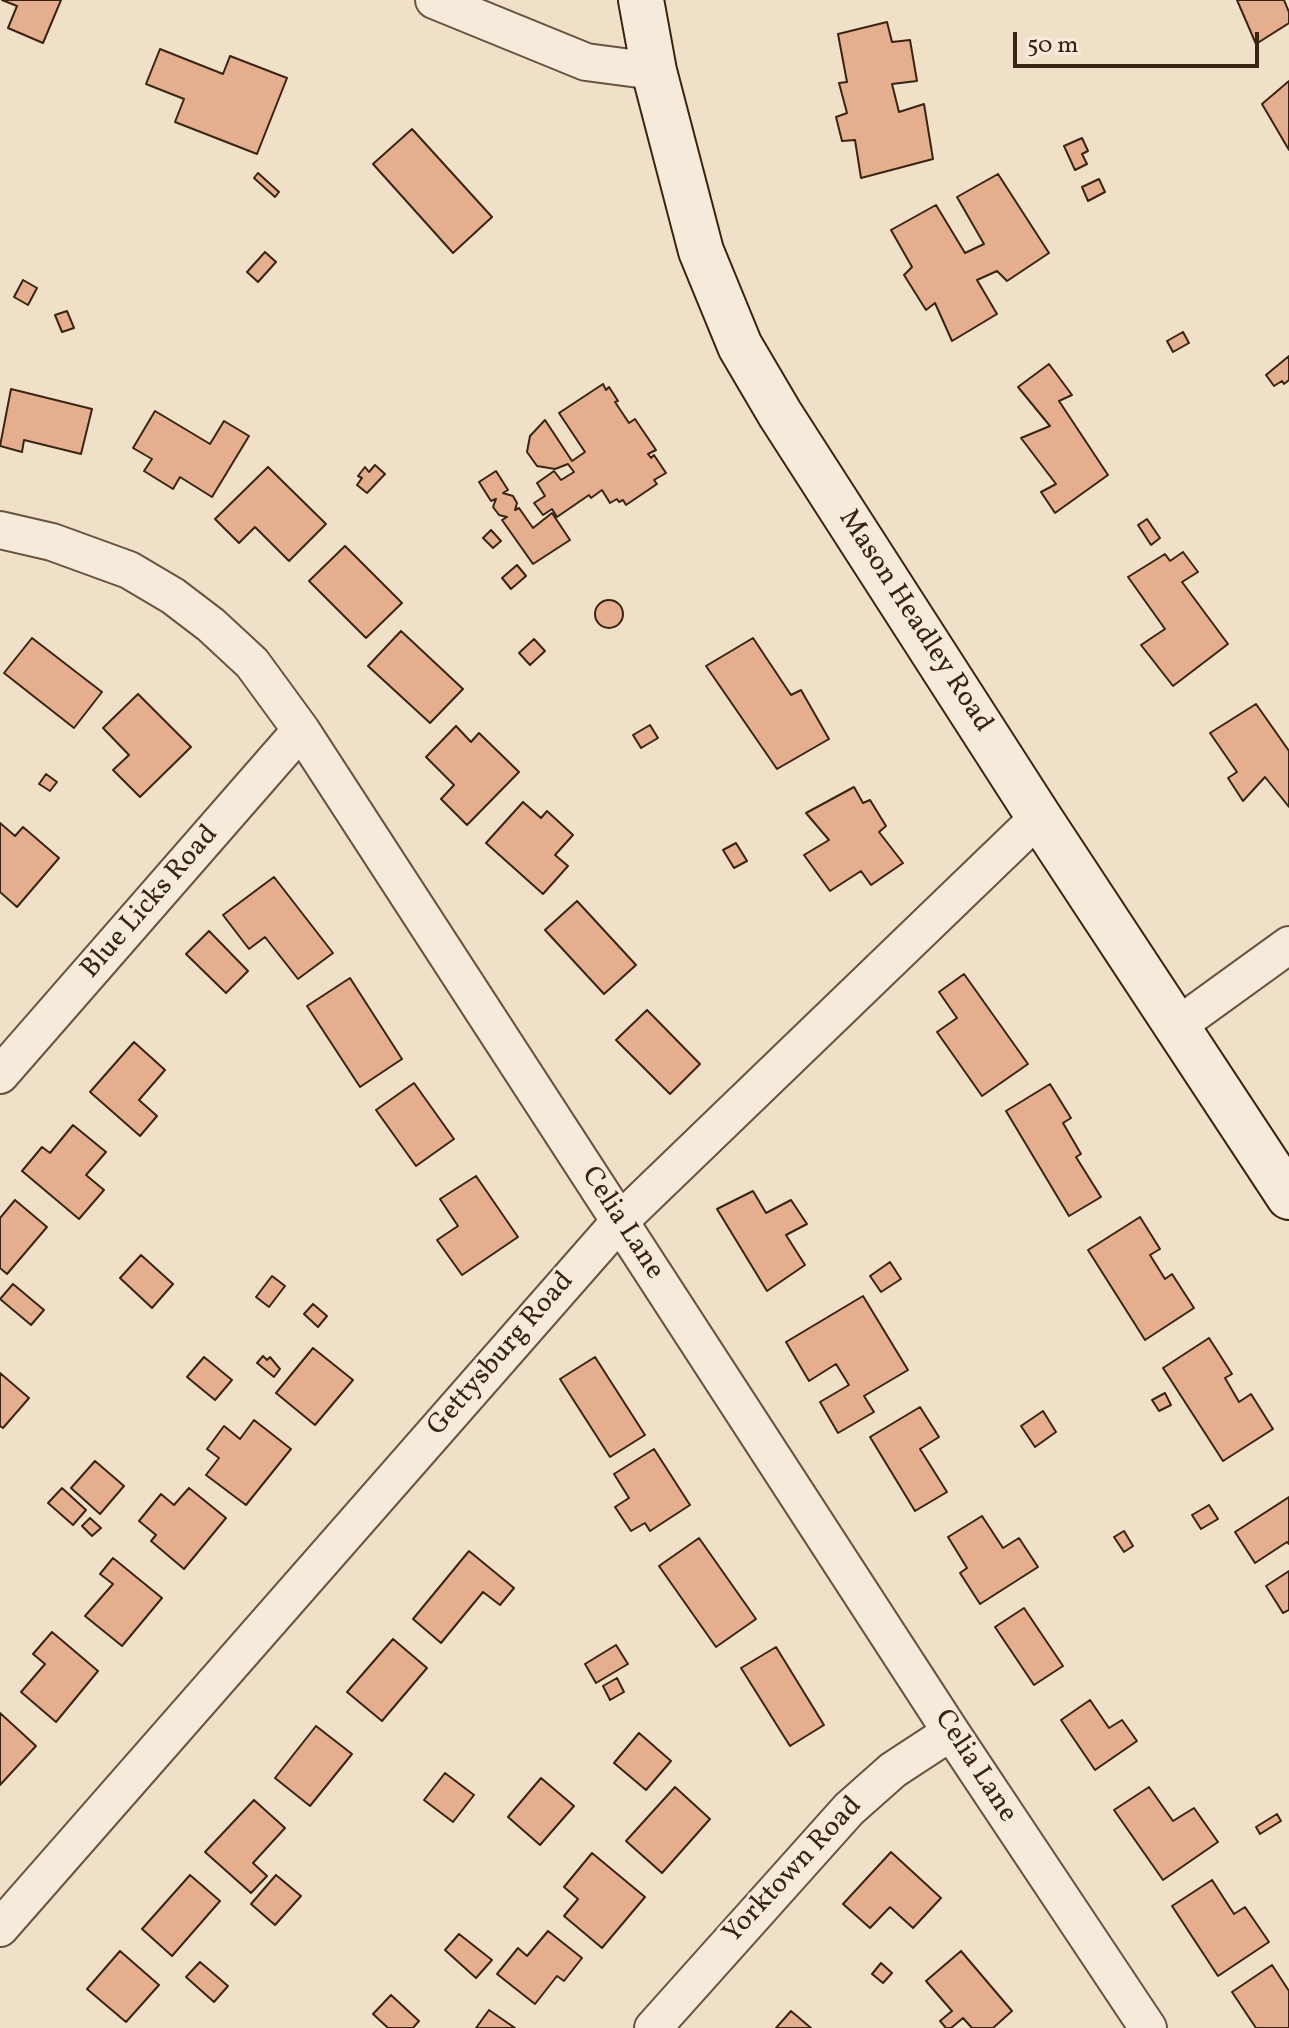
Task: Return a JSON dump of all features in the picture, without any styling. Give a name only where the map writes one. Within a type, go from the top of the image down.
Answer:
[{"type":"main road","name":"Mason Headley Road","points":[[641,0],[654,71],[701,251],[740,346],[780,414],[1039,817],[1289,1197]]},
{"type":"street","points":[[434,0],[586,62],[654,71]]},
{"type":"street","name":"Celia Lane","points":[[0,530],[52,542],[129,570],[173,596],[211,625],[252,663],[301,730],[951,1732],[1148,2028]]},
{"type":"street","name":"Blue Licks Road","points":[[0,1075],[301,730]]},
{"type":"street","name":"Gettysburg Road","points":[[0,1928],[620,1221],[1039,817]]},
{"type":"street","points":[[1177,1026],[1289,945]]},
{"type":"street","name":"Yorktown Road","points":[[653,2028],[849,1809],[893,1770],[951,1732]]},
{"type":"building","points":[[2,0],[61,0],[43,43],[8,28],[17,6]]},
{"type":"building","points":[[1237,0],[1284,0],[1289,23],[1256,44]]},
{"type":"building","points":[[887,22],[892,42],[910,40],[917,81],[892,84],[899,112],[924,104],[933,159],[861,178],[855,140],[842,141],[836,117],[847,113],[839,83],[847,82],[838,34]]},
{"type":"building","points":[[160,49],[223,74],[230,56],[287,78],[257,154],[175,122],[184,99],[146,84]]},
{"type":"building","points":[[1289,81],[1289,150],[1262,104]]},
{"type":"building","points":[[412,129],[492,217],[453,253],[373,164]]},
{"type":"building","points":[[1082,138],[1088,151],[1082,154],[1087,164],[1075,170],[1064,146]]},
{"type":"building","points":[[258,173],[279,192],[275,197],[254,178]]},
{"type":"building","points":[[998,174],[1049,253],[1007,281],[997,271],[977,280],[997,314],[952,341],[935,303],[926,310],[904,275],[912,267],[891,230],[936,205],[965,253],[984,244],[957,197]]},
{"type":"building","points":[[1099,179],[1105,192],[1088,201],[1082,187]]},
{"type":"building","points":[[265,252],[276,262],[258,282],[247,272]]},
{"type":"building","points":[[23,280],[37,288],[28,305],[14,297]]},
{"type":"building","points":[[67,311],[74,328],[62,332],[55,315]]},
{"type":"building","points":[[1183,332],[1189,343],[1173,352],[1167,341]]},
{"type":"building","points":[[1289,356],[1289,380],[1274,386],[1266,375]]},
{"type":"building","points":[[1049,364],[1072,395],[1059,401],[1108,475],[1055,513],[1041,492],[1056,484],[1021,438],[1050,426],[1018,387]]},
{"type":"building","points":[[603,384],[606,390],[609,387],[629,423],[635,419],[656,450],[648,454],[651,458],[654,455],[666,473],[654,480],[657,484],[626,505],[623,500],[619,502],[617,499],[610,503],[602,490],[591,498],[589,495],[557,517],[552,509],[543,515],[534,503],[545,496],[537,483],[554,471],[561,480],[574,472],[568,464],[555,469],[537,466],[527,452],[530,436],[545,420],[572,461],[585,452],[559,413]]},
{"type":"building","points":[[11,389],[92,409],[81,454],[24,440],[22,452],[0,446]]},
{"type":"building","points":[[155,411],[210,444],[224,421],[249,436],[212,497],[180,477],[173,489],[144,471],[152,459],[133,448]]},
{"type":"building","points":[[375,465],[385,474],[367,493],[357,485],[362,478],[358,476],[365,467],[369,472]]},
{"type":"building","points":[[268,467],[326,524],[289,561],[255,527],[239,543],[215,519]]},
{"type":"building","points":[[496,471],[508,490],[503,493],[513,496],[517,503],[515,510],[519,508],[533,528],[552,513],[570,540],[533,564],[502,520],[507,517],[499,515],[493,507],[496,499],[491,501],[479,482]]},
{"type":"building","points":[[1147,519],[1160,538],[1151,545],[1138,525]]},
{"type":"building","points":[[491,530],[501,541],[493,548],[483,538]]},
{"type":"building","points":[[345,546],[402,603],[366,638],[309,581]]},
{"type":"building","points":[[1183,552],[1198,572],[1182,582],[1228,644],[1173,686],[1141,645],[1165,629],[1128,577],[1165,554],[1170,561]]},
{"type":"building","points":[[517,565],[526,576],[511,589],[502,578]]},
{"type":"building","points":[[609,600],[619,604],[623,614],[619,624],[609,628],[599,624],[595,614],[599,604]]},
{"type":"building","points":[[401,631],[463,689],[430,723],[368,666]]},
{"type":"building","points":[[32,638],[102,692],[74,728],[4,673]]},
{"type":"building","points":[[753,638],[791,695],[801,690],[829,739],[777,769],[706,666]]},
{"type":"building","points":[[534,639],[545,651],[530,665],[519,653]]},
{"type":"building","points":[[138,694],[191,747],[140,797],[113,770],[129,755],[103,728]]},
{"type":"building","points":[[1256,704],[1289,751],[1289,807],[1265,777],[1243,801],[1228,778],[1237,772],[1210,733]]},
{"type":"building","points":[[650,725],[658,738],[641,748],[633,735]]},
{"type":"building","points":[[456,726],[471,742],[479,733],[519,772],[467,825],[441,799],[454,785],[426,757]]},
{"type":"building","points":[[46,774],[57,782],[50,791],[39,784]]},
{"type":"building","points":[[854,787],[863,803],[870,800],[886,826],[879,832],[903,863],[871,885],[861,871],[830,891],[804,855],[829,840],[806,813]]},
{"type":"building","points":[[523,802],[541,818],[547,811],[573,835],[555,855],[568,866],[543,894],[486,843]]},
{"type":"building","points":[[0,823],[15,836],[23,827],[59,858],[17,907],[0,892]]},
{"type":"building","points":[[736,843],[747,861],[734,868],[723,850]]},
{"type":"building","points":[[274,877],[333,953],[298,979],[265,937],[249,949],[223,915]]},
{"type":"building","points":[[577,901],[636,965],[604,994],[545,930]]},
{"type":"building","points":[[209,931],[248,971],[226,993],[186,954]]},
{"type":"building","points":[[964,974],[1028,1064],[982,1096],[937,1032],[957,1018],[939,992]]},
{"type":"building","points":[[350,978],[402,1059],[360,1087],[307,1006]]},
{"type":"building","points":[[647,1010],[700,1064],[670,1094],[616,1040]]},
{"type":"building","points":[[134,1042],[165,1070],[139,1100],[157,1116],[140,1136],[90,1092]]},
{"type":"building","points":[[414,1083],[454,1139],[416,1166],[376,1110]]},
{"type":"building","points":[[1050,1084],[1071,1118],[1063,1123],[1081,1154],[1076,1157],[1101,1197],[1069,1216],[1006,1111]]},
{"type":"building","points":[[73,1125],[106,1152],[86,1175],[104,1190],[79,1219],[22,1171],[42,1147],[50,1153]]},
{"type":"building","points":[[476,1176],[518,1237],[462,1275],[437,1240],[458,1226],[440,1199]]},
{"type":"building","points":[[753,1191],[766,1213],[791,1200],[807,1224],[786,1235],[805,1265],[767,1291],[717,1209]]},
{"type":"building","points":[[15,1200],[47,1227],[7,1274],[0,1268],[0,1218]]},
{"type":"building","points":[[1140,1217],[1160,1249],[1150,1255],[1165,1279],[1172,1274],[1194,1308],[1145,1340],[1088,1250]]},
{"type":"building","points":[[141,1255],[173,1284],[152,1308],[120,1278]]},
{"type":"building","points":[[890,1262],[901,1279],[881,1292],[870,1276]]},
{"type":"building","points":[[272,1276],[285,1286],[269,1307],[256,1297]]},
{"type":"building","points":[[13,1284],[44,1310],[31,1325],[0,1299]]},
{"type":"building","points":[[863,1296],[908,1370],[864,1396],[874,1412],[838,1433],[820,1402],[849,1385],[836,1364],[809,1381],[786,1342]]},
{"type":"building","points":[[313,1304],[327,1316],[318,1327],[304,1314]]},
{"type":"building","points":[[1209,1338],[1232,1374],[1225,1378],[1239,1402],[1251,1394],[1273,1429],[1223,1461],[1163,1368]]},
{"type":"building","points":[[313,1348],[353,1380],[315,1425],[276,1393]]},
{"type":"building","points":[[263,1356],[267,1360],[270,1357],[280,1369],[274,1377],[257,1363]]},
{"type":"building","points":[[204,1357],[232,1380],[215,1400],[187,1377]]},
{"type":"building","points":[[595,1357],[645,1435],[610,1457],[560,1379]]},
{"type":"building","points":[[0,1373],[29,1398],[3,1428],[0,1426]]},
{"type":"building","points":[[1165,1393],[1171,1405],[1159,1411],[1152,1400]]},
{"type":"building","points":[[920,1407],[939,1437],[920,1449],[947,1492],[915,1511],[870,1437]]},
{"type":"building","points":[[1043,1411],[1056,1432],[1035,1447],[1021,1426]]},
{"type":"building","points":[[254,1420],[291,1449],[246,1505],[206,1475],[219,1458],[207,1449],[224,1426],[240,1439]]},
{"type":"building","points":[[654,1449],[690,1505],[650,1531],[645,1523],[631,1531],[615,1507],[629,1498],[614,1474]]},
{"type":"building","points":[[95,1461],[124,1486],[100,1514],[71,1488]]},
{"type":"building","points":[[62,1488],[86,1510],[73,1525],[48,1503]]},
{"type":"building","points":[[189,1488],[226,1518],[184,1569],[151,1541],[156,1535],[139,1521],[161,1494],[174,1505]]},
{"type":"building","points":[[1289,1497],[1289,1544],[1287,1542],[1255,1563],[1235,1532]]},
{"type":"building","points":[[1209,1505],[1218,1519],[1201,1529],[1192,1515]]},
{"type":"building","points":[[982,1516],[1003,1548],[1019,1538],[1038,1567],[980,1604],[960,1573],[967,1568],[948,1537]]},
{"type":"building","points":[[90,1518],[101,1528],[92,1536],[82,1526]]},
{"type":"building","points":[[1124,1531],[1133,1546],[1124,1552],[1114,1537]]},
{"type":"building","points":[[699,1538],[756,1619],[716,1647],[659,1566]]},
{"type":"building","points":[[469,1551],[514,1588],[500,1605],[483,1592],[441,1643],[413,1619]]},
{"type":"building","points":[[113,1558],[162,1598],[122,1646],[85,1616],[113,1584],[100,1574]]},
{"type":"building","points":[[1289,1571],[1289,1610],[1283,1613],[1266,1586]]},
{"type":"building","points":[[1024,1608],[1063,1666],[1034,1685],[995,1627]]},
{"type":"building","points":[[52,1632],[98,1671],[56,1722],[21,1692],[45,1664],[33,1654]]},
{"type":"building","points":[[393,1639],[427,1668],[382,1721],[347,1692]]},
{"type":"building","points":[[616,1645],[628,1664],[596,1683],[585,1664]]},
{"type":"building","points":[[776,1647],[824,1725],[790,1746],[741,1668]]},
{"type":"building","points":[[617,1678],[624,1692],[610,1700],[603,1686]]},
{"type":"building","points":[[1090,1700],[1109,1728],[1122,1720],[1137,1741],[1095,1770],[1061,1720]]},
{"type":"building","points":[[0,1713],[36,1746],[0,1785]]},
{"type":"building","points":[[316,1726],[352,1754],[310,1806],[275,1778]]},
{"type":"building","points":[[639,1733],[671,1761],[646,1790],[614,1763]]},
{"type":"building","points":[[445,1773],[474,1795],[453,1822],[424,1800]]},
{"type":"building","points":[[541,1778],[574,1806],[540,1845],[508,1817]]},
{"type":"building","points":[[675,1787],[710,1819],[662,1873],[626,1841]]},
{"type":"building","points":[[1149,1787],[1173,1821],[1194,1808],[1218,1842],[1163,1880],[1114,1810]]},
{"type":"building","points":[[254,1800],[285,1828],[253,1863],[267,1876],[251,1893],[205,1852]]},
{"type":"building","points":[[1277,1814],[1281,1821],[1260,1834],[1256,1827]]},
{"type":"building","points":[[891,1852],[941,1898],[913,1928],[890,1907],[870,1928],[843,1904]]},
{"type":"building","points":[[592,1853],[645,1897],[602,1948],[564,1916],[578,1899],[564,1887]]},
{"type":"building","points":[[190,1875],[220,1901],[172,1956],[142,1929]]},
{"type":"building","points":[[276,1875],[301,1896],[275,1925],[251,1904]]},
{"type":"building","points":[[1212,1880],[1234,1914],[1245,1907],[1269,1942],[1218,1976],[1172,1906]]},
{"type":"building","points":[[548,1931],[582,1958],[564,1981],[557,1976],[535,2004],[497,1974],[518,1948],[527,1956]]},
{"type":"building","points":[[459,1934],[492,1960],[476,1978],[445,1950]]},
{"type":"building","points":[[120,1951],[159,1985],[126,2022],[87,1989]]},
{"type":"building","points":[[961,1951],[1012,2011],[993,2028],[972,2028],[963,2018],[951,2028],[946,2028],[940,2021],[952,2011],[926,1981]]},
{"type":"building","points":[[200,1962],[228,1986],[214,2002],[186,1977]]},
{"type":"building","points":[[881,1963],[892,1973],[883,1983],[872,1974]]},
{"type":"building","points":[[1272,1965],[1289,1991],[1289,2028],[1256,2028],[1232,1992]]},
{"type":"building","points":[[391,1995],[419,2021],[413,2028],[388,2028],[373,2014]]},
{"type":"building","points":[[489,2010],[515,2028],[476,2028]]},
{"type":"building","points":[[791,2011],[811,2028],[776,2028]]}]
